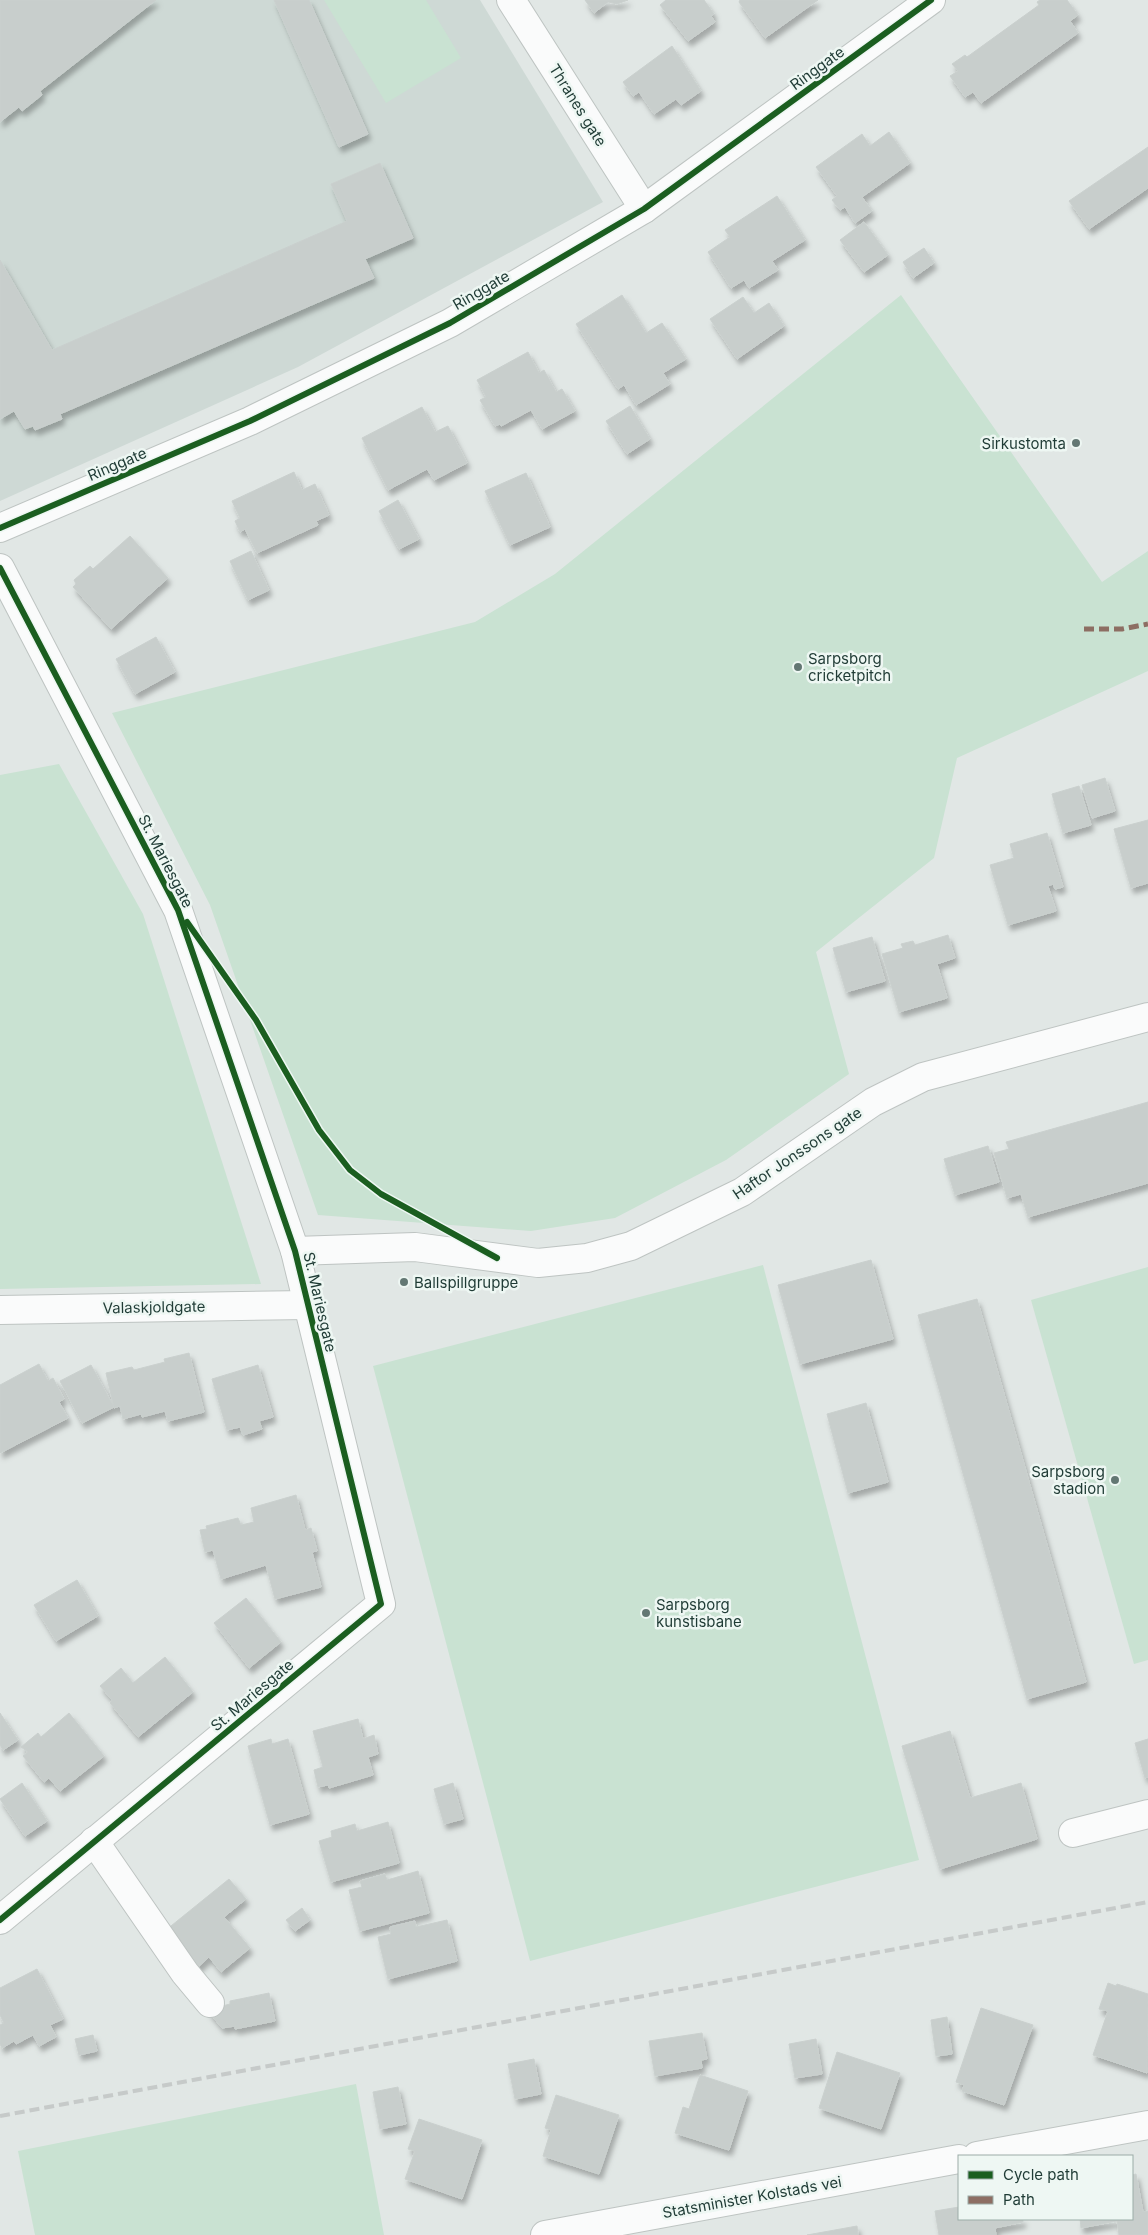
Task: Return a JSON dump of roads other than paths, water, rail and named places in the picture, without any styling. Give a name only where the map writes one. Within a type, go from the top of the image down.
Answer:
[{"type":"street","name":"Thranes gate","points":[[511,0],[644,210]]},
{"type":"street","name":"Ringgate","points":[[0,528],[250,421],[441,327],[644,210],[931,0]]},
{"type":"street","name":"St. Mariesgate","points":[[0,568],[178,910],[295,1251],[381,1604],[0,1920]]},
{"type":"street","name":"Haftor Jonssons gate","points":[[295,1251],[415,1247],[538,1263],[588,1258],[622,1248],[742,1192],[873,1102],[923,1077],[1148,1017]]},
{"type":"street","name":"Valaskjoldgate","points":[[0,1310],[307,1305]]},
{"type":"street","points":[[1073,1833],[1148,1814]]},
{"type":"street","points":[[94,1842],[185,1972],[210,2003]]},
{"type":"street","points":[[983,2155],[1148,2125]]},
{"type":"street","name":"Statsminister Kolstads vei","points":[[545,2235],[958,2159]]},
{"type":"railway","points":[[0,2116],[1148,1902]]},
{"type":"place","name":"Sirkustomta","points":[[1076,443]]},
{"type":"place","name":"Sarpsborg cricketpitch","points":[[798,667]]},
{"type":"place","name":"Ballspillgruppe","points":[[404,1282]]},
{"type":"place","name":"Sarpsborg stadion","points":[[1115,1480]]},
{"type":"place","name":"Sarpsborg kunstisbane","points":[[646,1613]]}]
